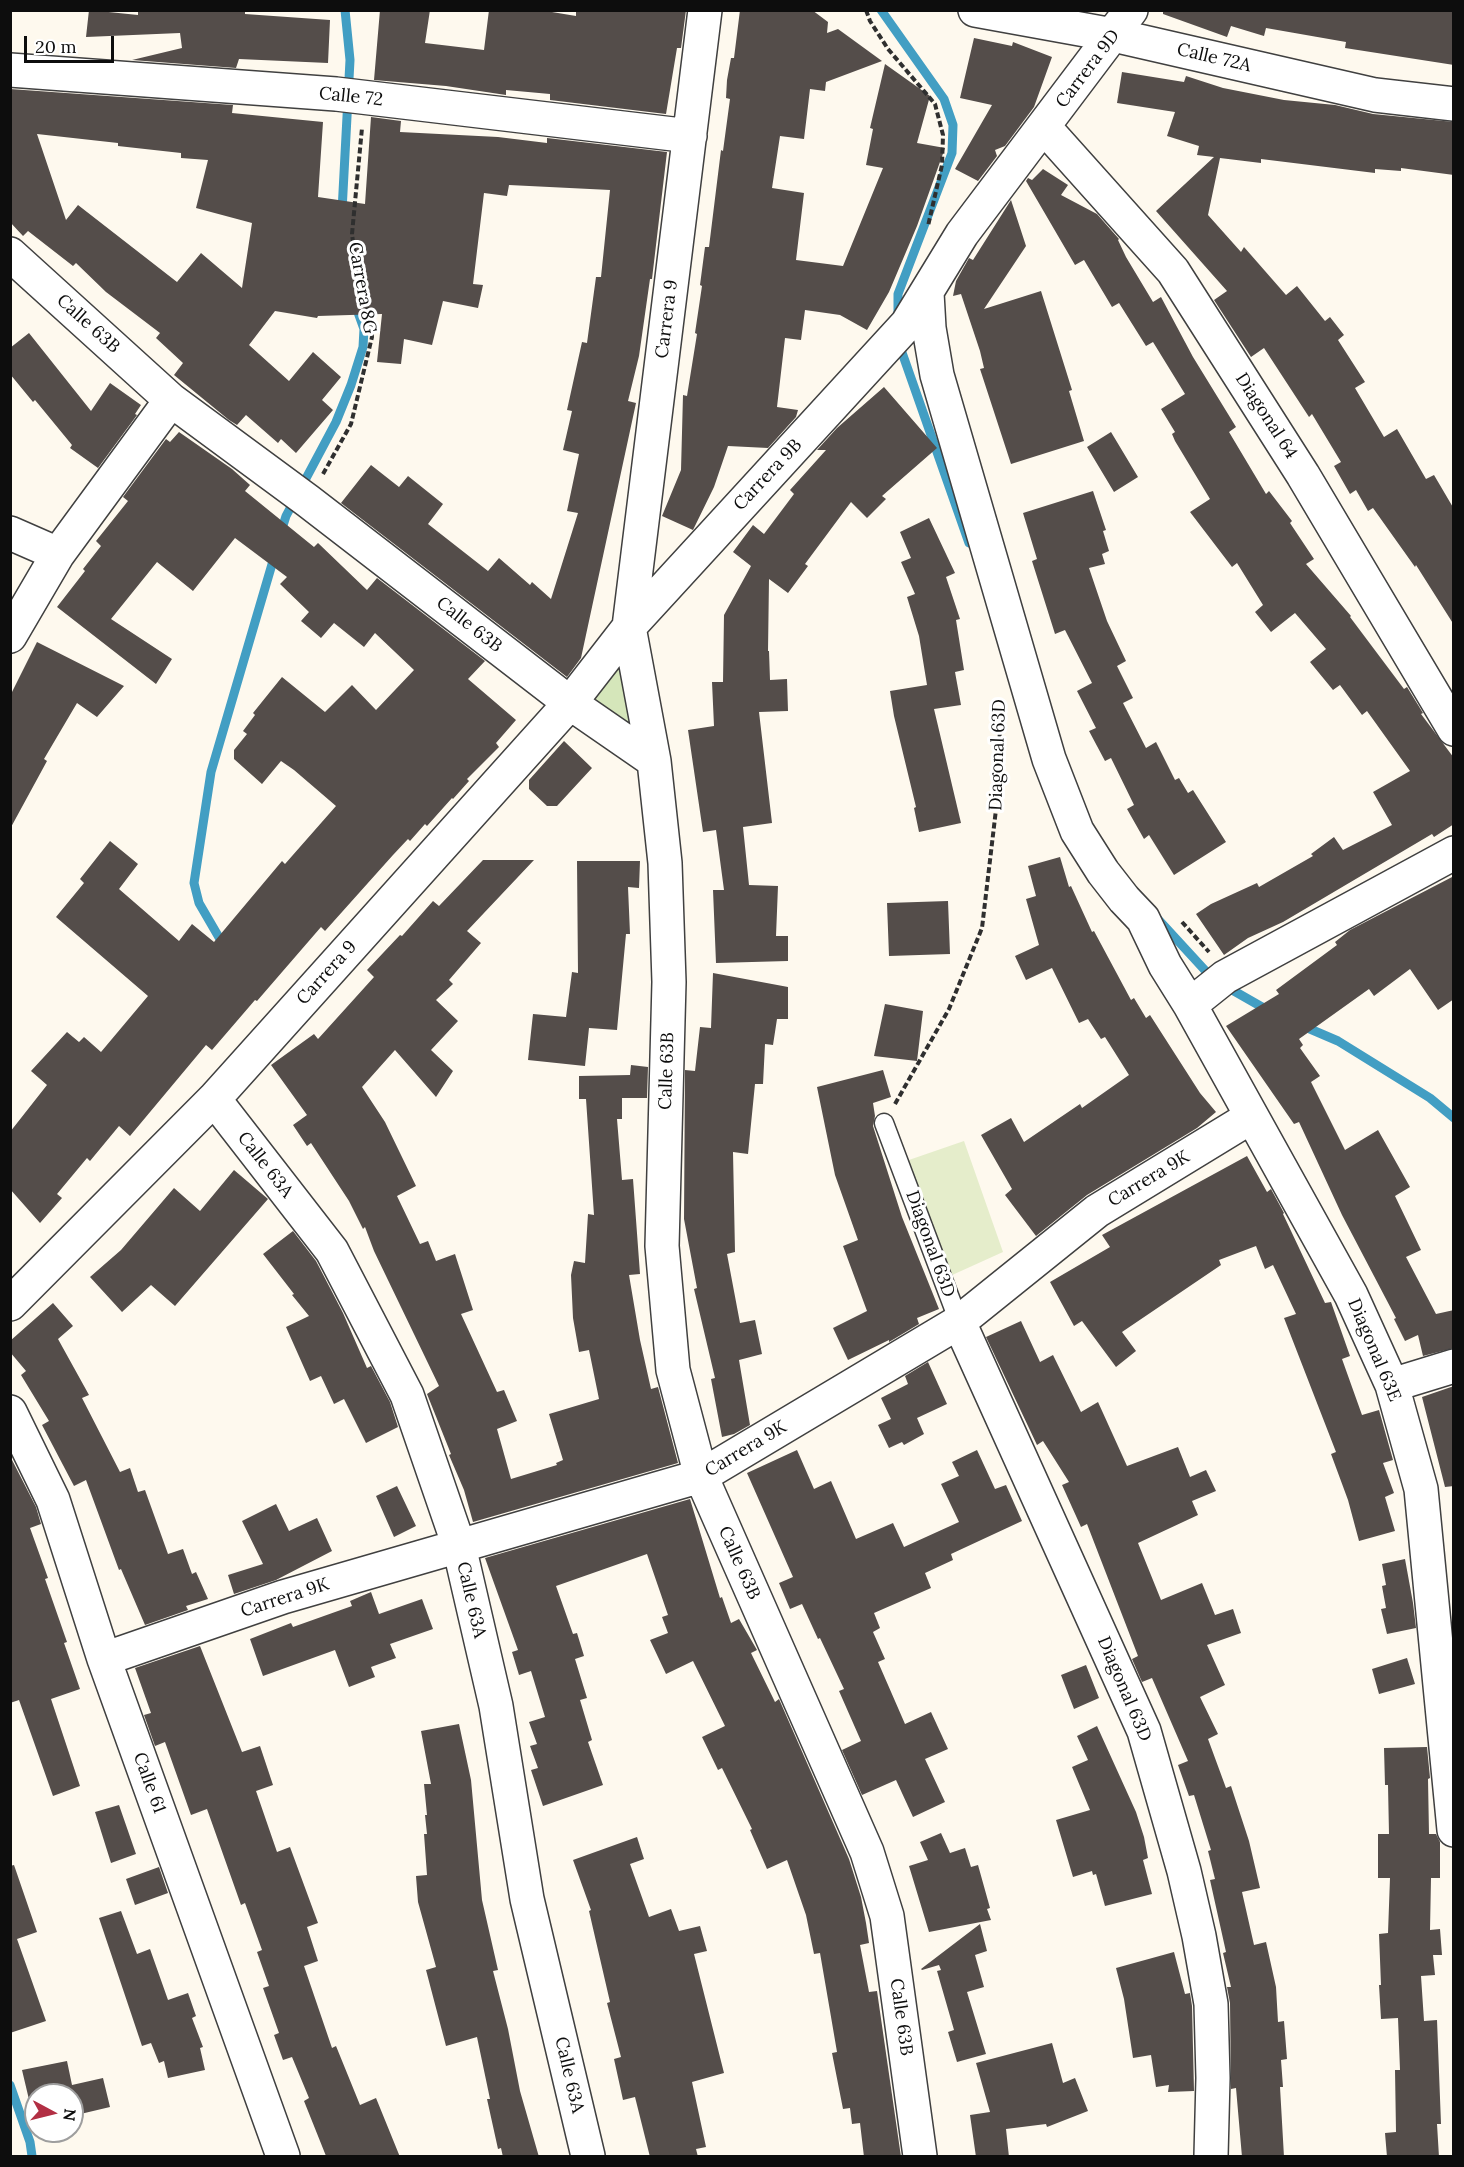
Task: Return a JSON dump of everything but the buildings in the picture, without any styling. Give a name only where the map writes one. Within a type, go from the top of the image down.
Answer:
[{"type":"street","name":"Carrera 9","points":[[654,761],[629,627],[705,10]]},
{"type":"street","name":"Calle 72A","points":[[975,10],[1122,23],[1375,95],[1454,104]]},
{"type":"street","name":"Carrera 9D","points":[[1044,128],[1122,23]]},
{"type":"street","name":"Calle 72","points":[[10,70],[350,96],[690,136]]},
{"type":"street","name":"Carrera 9B","points":[[629,627],[906,324],[962,234],[1044,128]]},
{"type":"street","name":"Diagonal 64","points":[[1044,128],[1173,272],[1304,475],[1454,729]]},
{"type":"street","name":"Calle 63B","points":[[10,254],[171,400],[297,493],[570,703],[654,761],[665,863],[669,981],[662,1246],[673,1370],[701,1476],[867,1852],[887,1916],[920,2157]]},
{"type":"street","name":"Diagonal 63D","points":[[927,293],[929,328],[938,375],[1049,759],[1077,831],[1103,872],[1143,919]]},
{"type":"street","points":[[10,636],[58,554],[171,400]]},
{"type":"street","points":[[10,533],[58,554]]},
{"type":"street","name":"Carrera 9","points":[[10,1304],[214,1099],[570,703],[629,627]]},
{"type":"street","points":[[1209,990],[1454,853]]},
{"type":"street","name":"Diagonal 63E","points":[[1143,919],[1165,965],[1209,990],[1251,1117],[1351,1295],[1392,1385],[1421,1489],[1454,1830]]},
{"type":"street","name":"Calle 63A","points":[[214,1099],[332,1251],[407,1395],[459,1546],[496,1706],[527,1899],[588,2157]]},
{"type":"street","name":"Carrera 9K","points":[[104,1659],[284,1597],[701,1476],[959,1322],[1096,1211],[1251,1117]]},
{"type":"street","name":"Diagonal 63D","points":[[959,1322],[1144,1731],[1184,1871],[1211,2004],[1213,2078],[1211,2157]]},
{"type":"street","points":[[1392,1385],[1454,1366]]},
{"type":"street","name":"Calle 61","points":[[10,1412],[53,1500],[104,1659],[284,2157]]},
{"type":"lane","name":"Diagonal 63D","points":[[884,1123],[959,1322]]},
{"type":"path","points":[[866,10],[870,21],[888,49],[935,104],[943,135],[942,165],[927,233]]},
{"type":"path","name":"Carrera 8G","points":[[297,493],[351,424],[372,337],[370,318],[357,273],[352,234],[363,125],[350,96]]},
{"type":"path","name":"Diagonal 63D","points":[[884,1123],[949,1009],[982,928],[999,784],[1000,707]]},
{"type":"green space","points":[[617,667],[622,672],[632,721],[629,724],[594,702],[594,695]]},
{"type":"green space","points":[[964,1141],[1003,1252],[950,1276],[906,1161]]},
{"type":"waterway","points":[[342,211],[350,60],[345,10]]},
{"type":"waterway","points":[[881,10],[944,99],[953,125],[952,153],[898,294],[898,318]]},
{"type":"waterway","points":[[281,532],[286,516],[336,422],[351,385],[363,347],[364,329],[355,304]]},
{"type":"waterway","points":[[899,344],[969,543]]},
{"type":"waterway","points":[[224,946],[199,903],[194,883],[211,772],[275,554]]},
{"type":"waterway","points":[[1156,917],[1213,979],[1269,1011]]},
{"type":"waterway","points":[[1303,1026],[1338,1041],[1430,1098],[1454,1118]]},
{"type":"waterway","points":[[10,2085],[30,2142],[32,2156]]}]
